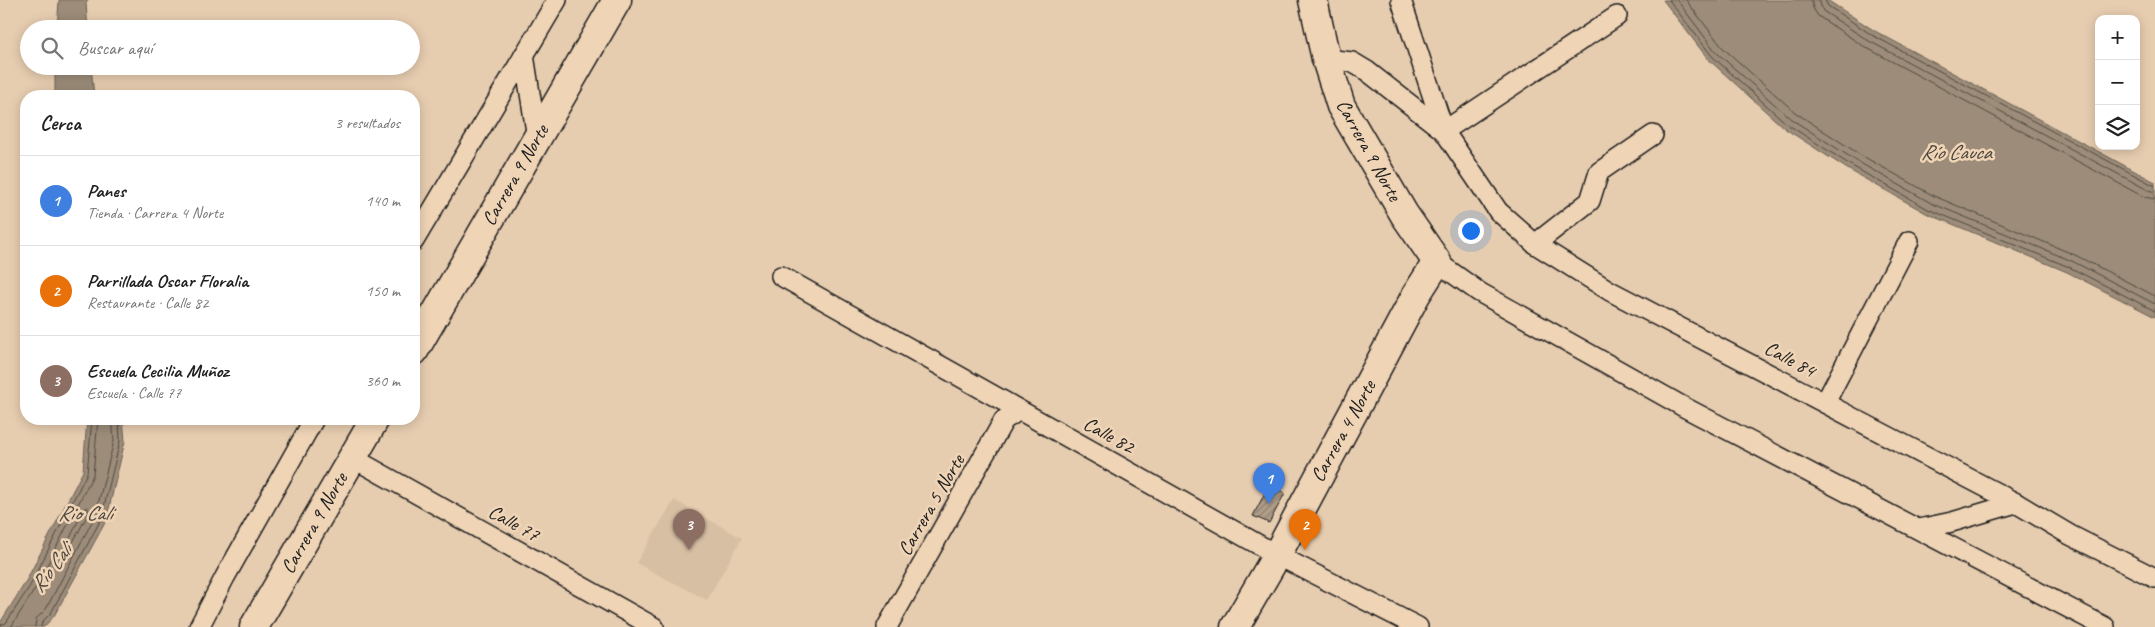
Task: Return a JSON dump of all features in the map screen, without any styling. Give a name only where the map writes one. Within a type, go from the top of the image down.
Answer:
[{"type":"street","points":[[420,231],[557,0]]},
{"type":"street","name":"Carrera 9 Norte","points":[[420,341],[617,0]]},
{"type":"street","name":"Carrera 9 Norte","points":[[1313,0],[1326,59],[1341,106],[1359,140],[1404,214],[1438,262]]},
{"type":"street","points":[[1401,0],[1444,131]]},
{"type":"street","points":[[1444,131],[1617,16]]},
{"type":"street","points":[[524,56],[537,138]]},
{"type":"street","points":[[1326,59],[1352,62],[1367,71],[1444,131]]},
{"type":"street","name":"Calle 84","points":[[1444,131],[1498,211],[1535,244],[1610,291],[2016,502],[2070,535],[2155,578]]},
{"type":"street","points":[[1535,244],[1590,201],[1599,172],[1652,135]]},
{"type":"street","points":[[1825,403],[1909,241]]},
{"type":"street","points":[[1438,262],[1479,292],[1682,406],[2105,627]]},
{"type":"street","name":"Carrera 4 Norte","points":[[1235,627],[1416,295],[1438,262]]},
{"type":"street","name":"Calle 82","points":[[781,276],[1018,411],[1276,554],[1418,627]]},
{"type":"street","name":"Carrera 5 Norte","points":[[887,627],[1004,420],[1018,411]]},
{"type":"street","points":[[199,627],[311,425]]},
{"type":"street","name":"Carrera 9 Norte","points":[[254,627],[372,425]]},
{"type":"street","name":"Calle 77","points":[[353,458],[654,627]]},
{"type":"street","points":[[1919,529],[1952,522],[2016,502]]},
{"type":"shaded area","points":[[674,500],[742,538],[707,600],[636,563]]},
{"type":"water","points":[[59,0],[88,0],[86,3],[87,20],[58,20]]},
{"type":"water","name":"Río Cauca","points":[[1663,0],[1827,0],[1875,31],[2155,182],[2155,317],[2067,272],[1926,213],[1849,170],[1784,128],[1708,59]]},
{"type":"water","points":[[55,75],[92,75],[93,90],[55,90]]},
{"type":"water","name":"Rio Cali","points":[[87,425],[124,425],[125,441],[106,521],[54,616],[44,627],[0,627],[0,623],[25,583],[83,471]]},
{"type":"building","points":[[1269,485],[1285,493],[1269,523],[1253,516]]},
{"type":"place","name":"Panes","points":[[1269,504]]},
{"type":"place","name":"Escuela Cecilia Muñoz","points":[[689,550]]},
{"type":"place","name":"Parrillada Oscar Floralia","points":[[1305,550]]},
{"type":"water label","name":"Río Cali","points":[[51,568]]}]
